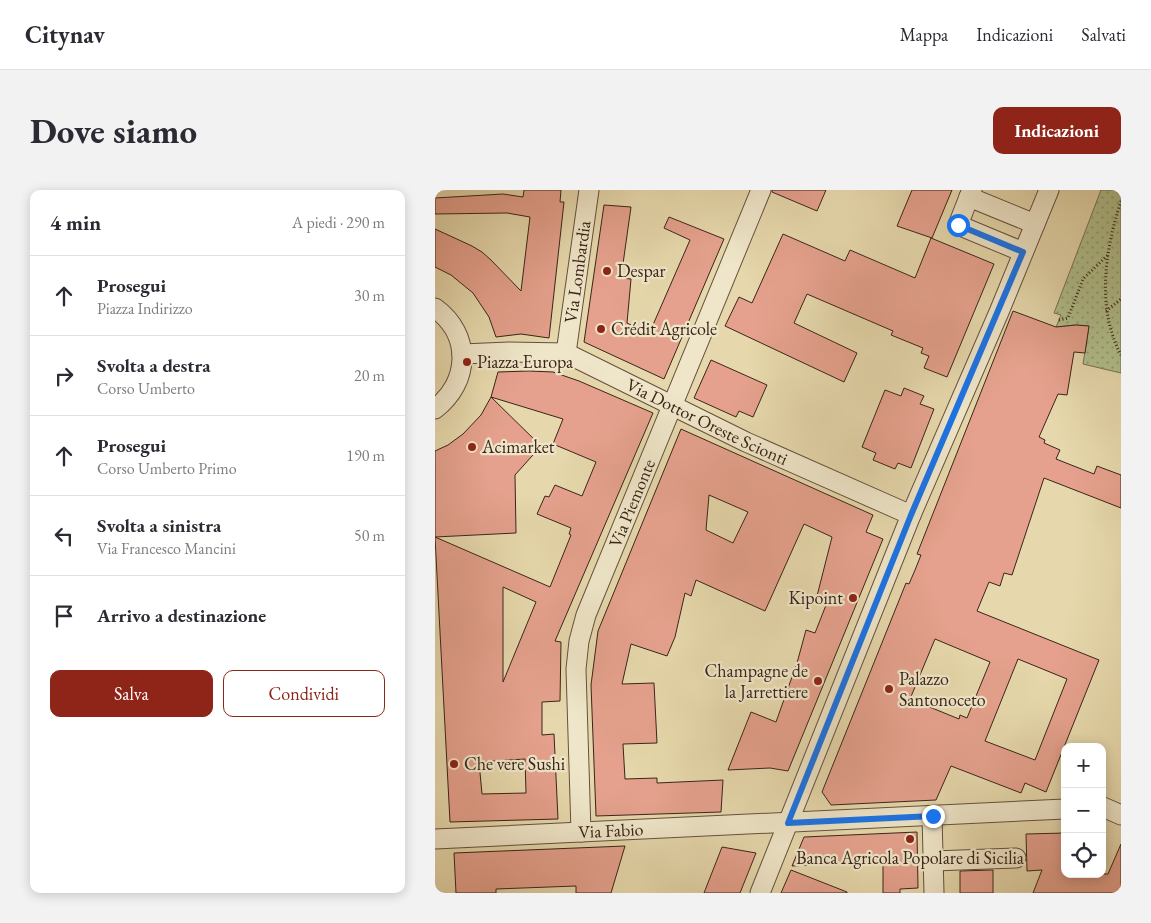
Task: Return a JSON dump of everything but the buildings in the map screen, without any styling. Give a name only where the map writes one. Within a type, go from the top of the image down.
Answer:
[{"type":"street","name":"Via Lombardia","points":[[566,354],[589,190]]},
{"type":"street","name":"Via Piemonte","points":[[581,832],[576,669],[579,641],[586,615],[761,190]]},
{"type":"street","points":[[760,893],[911,515],[999,312],[1049,190]]},
{"type":"street","points":[[1023,252],[958,225],[971,193],[1035,224]]},
{"type":"street","points":[[435,308],[446,317],[454,328],[462,354],[461,369],[456,385],[448,398],[435,409]]},
{"type":"street","name":"Via Dottor Oreste Scionti","points":[[462,354],[566,354],[746,442],[911,515]]},
{"type":"street","points":[[1106,807],[1121,806]]},
{"type":"street","name":"Via Fabio","points":[[435,839],[1061,809]]},
{"type":"street","points":[[1106,809],[1121,815]]},
{"type":"street","points":[[933,816],[934,893]]},
{"type":"street","points":[[933,861],[1016,858]]},
{"type":"path","points":[[1121,201],[1108,254],[1105,294],[1106,312],[1121,355]]},
{"type":"path","points":[[1115,221],[1121,219]]},
{"type":"path","points":[[1059,320],[1068,318],[1083,279],[1108,254]]},
{"type":"path","points":[[1106,312],[1121,299]]},
{"type":"green space","points":[[1101,190],[1121,190],[1121,373],[1083,364],[1089,326],[1056,327],[1061,315],[1054,313]]},
{"type":"place","name":"Despar","points":[[607,271]]},
{"type":"place","name":"Crédit Agricole","points":[[601,329]]},
{"type":"place","name":"Piazza Europa","points":[[467,362]]},
{"type":"place","name":"Acimarket","points":[[472,447]]},
{"type":"place","name":"Kipoint","points":[[853,598]]},
{"type":"place","name":"Champagne de la Jarrettiere","points":[[818,681]]},
{"type":"place","name":"Palazzo Santonoceto","points":[[889,689]]},
{"type":"place","name":"Che vere Sushi","points":[[454,764]]},
{"type":"place","name":"Banca Agricola Popolare di Sicilia","points":[[910,839]]},
{"type":"route","points":[[933,816],[788,823],[911,515],[1023,252],[958,225]]}]
